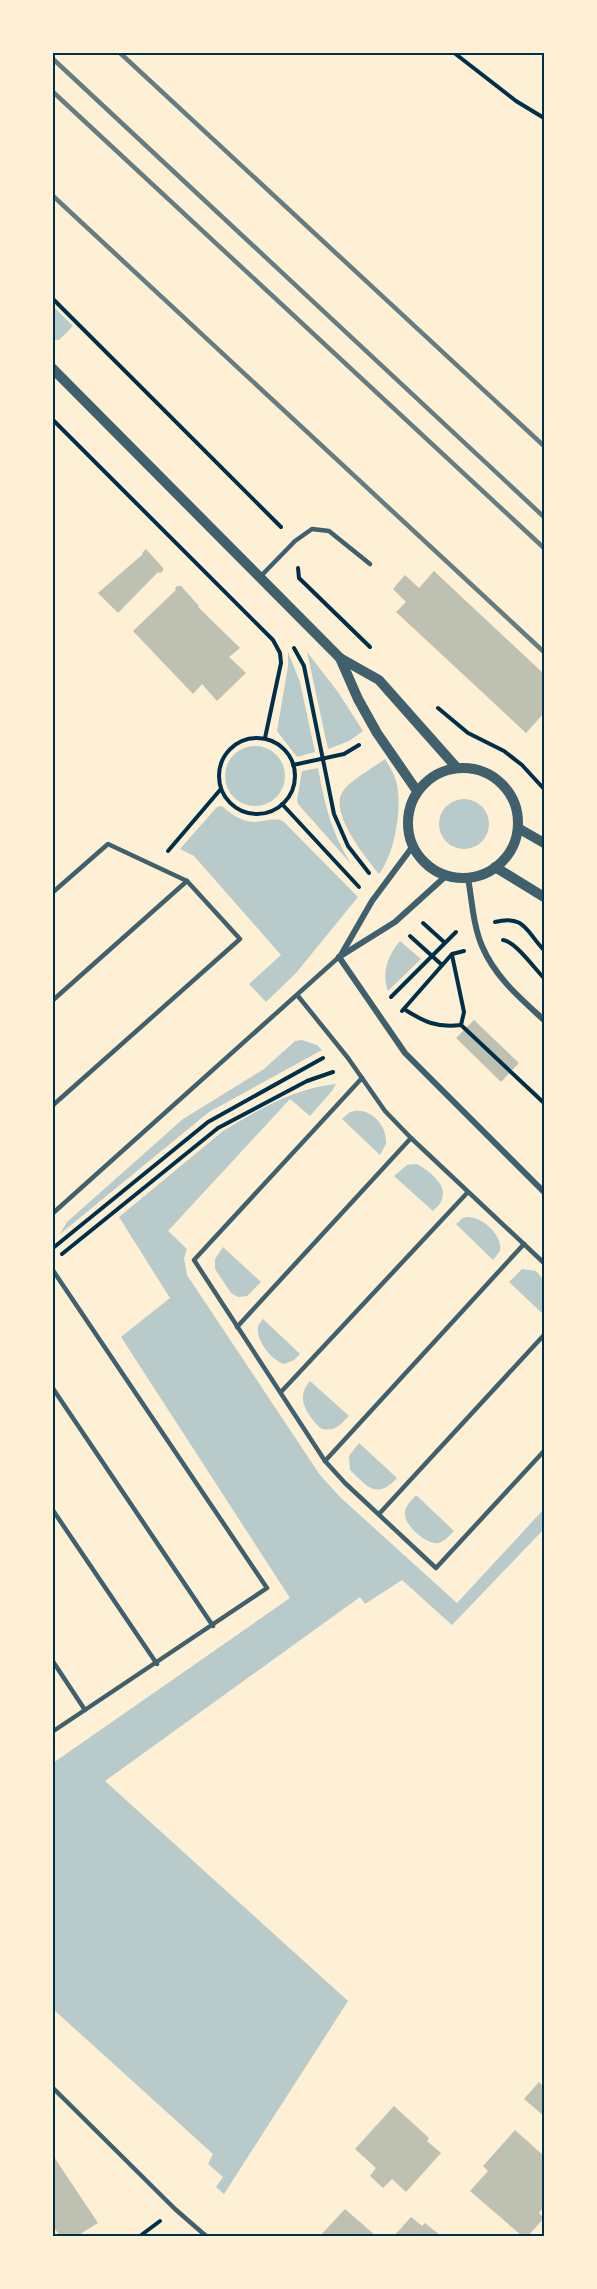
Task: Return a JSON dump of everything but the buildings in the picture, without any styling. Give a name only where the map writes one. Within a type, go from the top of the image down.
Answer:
[{"type":"street","points":[[52,368],[340,658],[379,680],[457,768]]},
{"type":"street","points":[[340,658],[362,708],[417,791]]},
{"type":"street","points":[[457,768],[473,768],[501,784],[511,797],[517,812],[518,828],[507,856],[495,867],[468,878],[447,875],[426,864],[413,846],[408,827],[409,809],[417,791],[428,780],[442,772],[457,768]]},
{"type":"street","points":[[518,828],[544,843]]},
{"type":"street","points":[[339,957],[382,887],[413,846]]},
{"type":"street","points":[[495,867],[544,897]]},
{"type":"street","points":[[339,957],[395,922],[447,875]]},
{"type":"street","points":[[468,878],[476,926],[482,946],[508,987],[544,1020]]},
{"type":"street","points":[[339,957],[405,1053],[544,1192]]},
{"type":"lane","points":[[261,576],[295,541],[312,529],[328,531],[370,564]]},
{"type":"lane","points":[[52,893],[108,844],[188,880],[240,939],[52,1106]]},
{"type":"lane","points":[[52,1001],[188,880]]},
{"type":"lane","points":[[52,1214],[339,957]]},
{"type":"lane","points":[[298,996],[348,1058],[385,1111],[544,1263]]},
{"type":"lane","points":[[362,1078],[194,1260],[326,1461],[345,1483],[436,1568],[544,1451]]},
{"type":"lane","points":[[237,1327],[411,1138]]},
{"type":"lane","points":[[281,1392],[468,1192]]},
{"type":"lane","points":[[326,1461],[524,1244]]},
{"type":"lane","points":[[52,1269],[267,1588],[157,1664],[52,1732]]},
{"type":"lane","points":[[379,1514],[544,1335]]},
{"type":"lane","points":[[52,1387],[213,1626]]},
{"type":"lane","points":[[52,1509],[157,1664]]},
{"type":"lane","points":[[52,1660],[85,1710]]},
{"type":"lane","points":[[52,2086],[175,2209],[206,2236]]},
{"type":"path","points":[[453,52],[516,101],[544,118]]},
{"type":"path","points":[[52,419],[273,640],[280,653],[280,663],[265,738]]},
{"type":"path","points":[[294,647],[304,666],[337,822],[348,846],[360,864],[382,887]]},
{"type":"path","points":[[251,738],[265,738],[288,753],[295,779],[291,793],[282,804],[272,810],[249,813],[237,808],[220,790],[218,777],[221,764],[238,742],[251,738]]},
{"type":"path","points":[[156,866],[220,790]]},
{"type":"path","points":[[408,910],[444,942]]},
{"type":"path","points":[[376,1011],[444,942],[460,930],[503,920],[514,921],[526,925],[544,951]]},
{"type":"path","points":[[386,1025],[404,1009],[452,954],[505,939],[512,942],[529,964],[544,978]]},
{"type":"path","points":[[452,954],[464,1012],[461,1025]]},
{"type":"path","points":[[404,1009],[445,1028],[461,1025]]},
{"type":"path","points":[[461,1025],[544,1103]]},
{"type":"path","points":[[52,1248],[208,1122],[325,1056],[338,1045]]},
{"type":"path","points":[[62,1255],[218,1128],[307,1081],[332,1072],[348,1058]]},
{"type":"shaded area","points":[[52,305],[73,326],[59,340],[53,340]]},
{"type":"shaded area","points":[[288,652],[300,682],[315,752],[297,757],[277,731],[288,666]]},
{"type":"shaded area","points":[[307,652],[338,692],[363,731],[349,741],[328,749]]},
{"type":"shaded area","points":[[249,746],[261,746],[272,751],[280,759],[285,776],[283,788],[272,801],[261,806],[249,806],[238,801],[230,793],[225,782],[225,770],[230,759],[238,751]]},
{"type":"shaded area","points":[[385,759],[396,781],[399,803],[393,842],[385,865],[379,874],[350,834],[340,811],[340,800],[343,791],[351,782]]},
{"type":"shaded area","points":[[318,768],[330,818],[339,842],[352,865],[298,804],[302,771]]},
{"type":"shaded area","points":[[459,799],[469,799],[482,806],[489,819],[489,829],[482,842],[469,849],[459,849],[450,845],[443,838],[439,829],[439,819],[443,810],[450,803]]},
{"type":"shaded area","points":[[222,806],[236,817],[248,821],[276,819],[283,821],[358,897],[296,973],[266,1002],[249,984],[281,955],[194,856],[180,849],[217,807]]},
{"type":"shaded area","points":[[400,941],[421,959],[388,991],[385,978],[387,964]]},
{"type":"shaded area","points":[[302,1040],[317,1045],[322,1050],[209,1112],[60,1234],[67,1222],[183,1119],[264,1069],[295,1041]]},
{"type":"shaded area","points":[[336,1084],[310,1116],[290,1099],[168,1231],[187,1249],[184,1258],[187,1275],[320,1475],[340,1497],[457,1603],[544,1509],[544,1529],[452,1625],[402,1580],[365,1604],[360,1597],[105,1781],[348,2001],[224,2194],[216,2187],[223,2177],[208,2164],[213,2154],[53,2009],[53,1763],[290,1598],[121,1337],[170,1298],[119,1217],[223,1131],[291,1095]]},
{"type":"shaded area","points":[[355,1111],[368,1113],[378,1120],[386,1138],[386,1144],[380,1155],[342,1119]]},
{"type":"shaded area","points":[[417,1164],[431,1174],[442,1188],[441,1201],[433,1211],[394,1176],[407,1165]]},
{"type":"shaded area","points":[[468,1217],[479,1220],[495,1233],[500,1251],[493,1260],[456,1224]]},
{"type":"shaded area","points":[[223,1247],[261,1282],[247,1296],[238,1297],[231,1293],[215,1269],[215,1259]]},
{"type":"shaded area","points":[[522,1269],[536,1271],[544,1280],[544,1315],[509,1282]]},
{"type":"shaded area","points":[[263,1319],[300,1354],[294,1360],[285,1364],[280,1362],[262,1345],[258,1326]]},
{"type":"shaded area","points":[[310,1381],[349,1416],[336,1427],[329,1430],[320,1428],[307,1411],[303,1394]]},
{"type":"shaded area","points":[[359,1443],[397,1478],[390,1485],[378,1490],[372,1489],[350,1470],[349,1456]]},
{"type":"shaded area","points":[[416,1495],[454,1531],[441,1542],[434,1543],[423,1538],[406,1519],[408,1504]]},
{"type":"railway","points":[[119,52],[544,446]]},
{"type":"railway","points":[[52,58],[544,517]]},
{"type":"railway","points":[[52,91],[544,548]]},
{"type":"railway","points":[[52,195],[544,652]]}]
